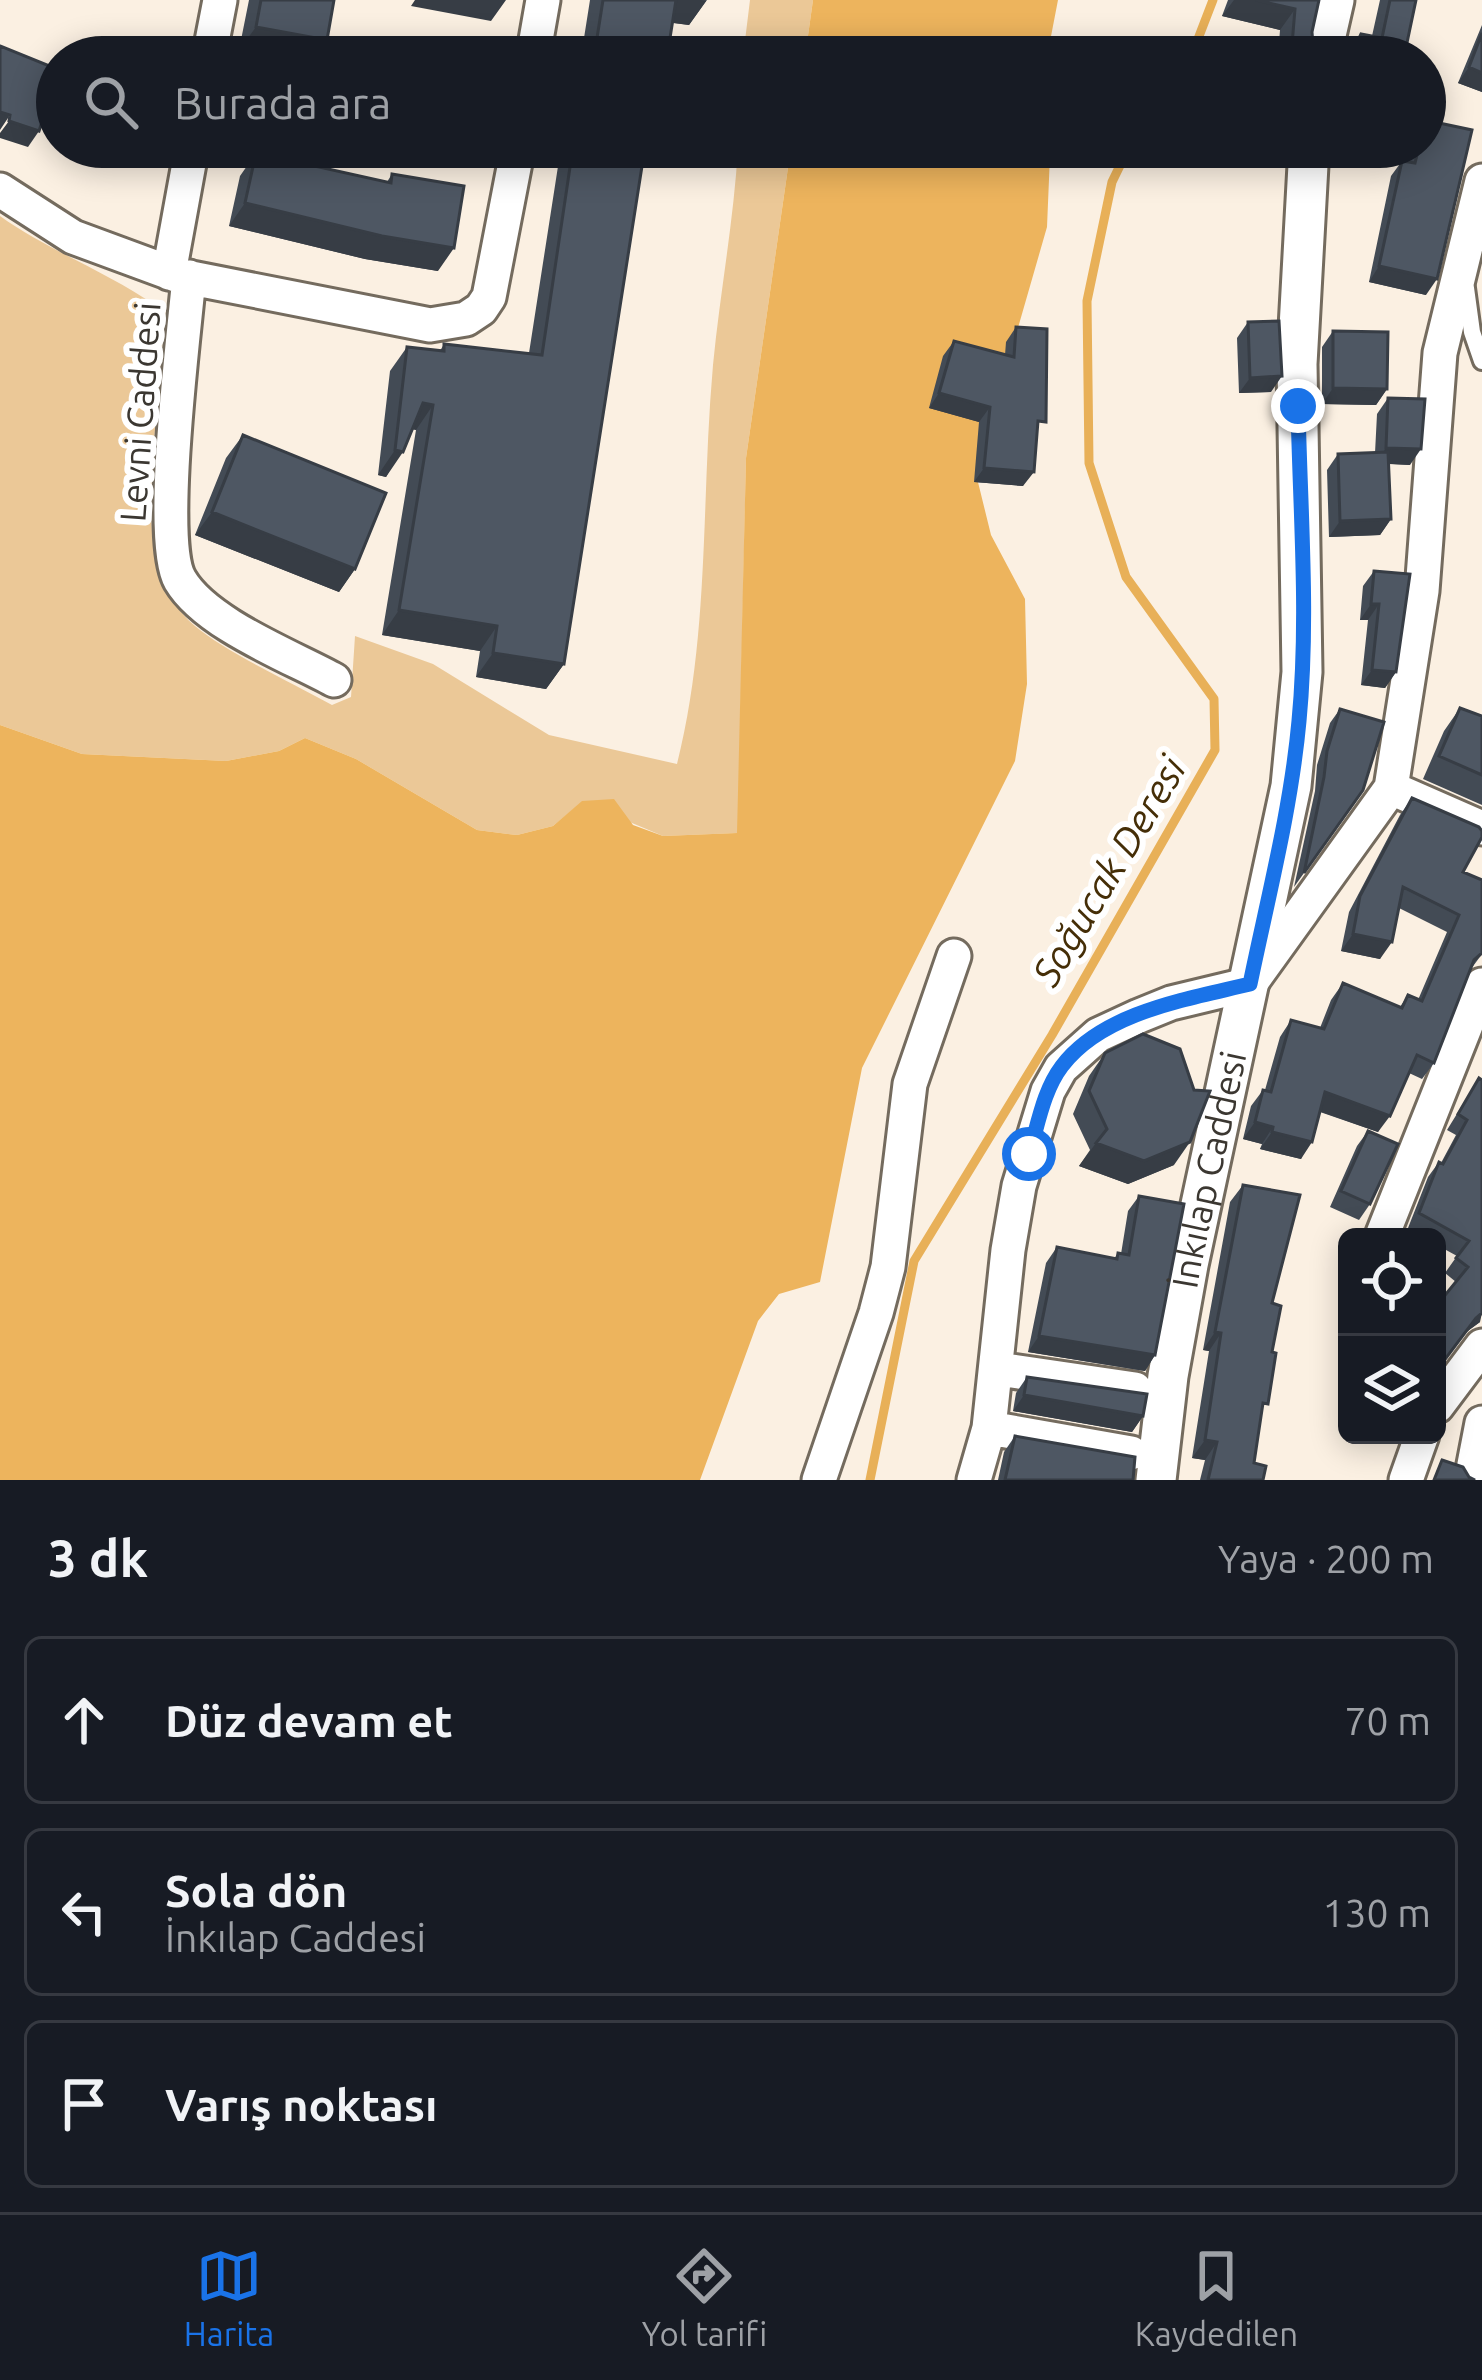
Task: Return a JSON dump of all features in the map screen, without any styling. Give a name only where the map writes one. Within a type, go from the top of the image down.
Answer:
[{"type":"street","points":[[213,36],[220,0]]},
{"type":"street","points":[[537,36],[543,0]]},
{"type":"street","points":[[1326,36],[1334,0]]},
{"type":"street","name":"Levni Caddesi","points":[[190,168],[179,275],[169,531],[179,579],[222,620],[334,680]]},
{"type":"street","points":[[0,190],[73,237],[179,275],[430,325],[466,319],[481,309],[494,285],[514,168]]},
{"type":"street","name":"İnkılap Caddesi","points":[[1143,1467],[1162,1418],[1184,1287],[1291,786],[1300,705],[1297,364],[1308,168]]},
{"type":"street","points":[[974,1480],[989,1428],[1019,1186],[1048,1091],[1060,1068],[1098,1035],[1138,1016],[1250,984],[1391,788],[1422,592],[1440,353],[1482,182]]},
{"type":"street","points":[[1391,788],[1482,828]]},
{"type":"street","points":[[819,1480],[857,1378],[882,1290],[910,1084],[954,956]]},
{"type":"street","points":[[1385,1228],[1482,985]]},
{"type":"street","points":[[1446,1394],[1482,1346]]},
{"type":"street","points":[[998,1369],[1135,1389]]},
{"type":"street","points":[[1471,1480],[1482,1423]]},
{"type":"street","points":[[989,1428],[1143,1467]]},
{"type":"street","points":[[1406,1480],[1419,1444]]},
{"type":"lane","points":[[1463,251],[1467,303],[1482,361]]},
{"type":"shaded area","points":[[750,0],[813,0],[808,36],[746,36]]},
{"type":"shaded area","points":[[813,0],[1058,0],[1051,36],[808,36]]},
{"type":"shaded area","points":[[736,168],[788,168],[746,458],[738,833],[663,836],[582,802],[553,826],[517,835],[477,830],[356,759],[305,738],[279,751],[226,761],[82,754],[0,725],[0,216],[156,306],[160,345],[151,519],[157,560],[170,596],[195,626],[332,705],[351,697],[355,636],[433,664],[549,735],[677,764],[695,666],[713,365]]},
{"type":"shaded area","points":[[788,168],[1049,168],[1047,227],[976,474],[991,535],[1025,599],[1027,684],[1015,761],[862,1068],[820,1282],[779,1294],[758,1321],[700,1480],[0,1480],[0,725],[82,754],[226,761],[279,751],[305,738],[356,759],[477,830],[517,835],[553,826],[582,801],[614,799],[633,825],[663,836],[737,833],[746,458]]},
{"type":"building","points":[[261,0],[334,0],[328,36],[256,27]]},
{"type":"building","points":[[603,0],[676,0],[670,36],[597,36]]},
{"type":"building","points":[[1256,0],[1319,0],[1312,36],[1293,36],[1295,9]]},
{"type":"building","points":[[1390,0],[1416,0],[1408,36],[1382,36]]},
{"type":"building","points":[[1482,33],[1482,73],[1469,67]]},
{"type":"building","points":[[0,46],[36,61],[36,130],[9,121],[10,115],[0,112]]},
{"type":"building","points":[[1446,124],[1472,130],[1437,279],[1379,266],[1400,168],[1446,168]]},
{"type":"building","points":[[253,168],[324,168],[391,183],[392,174],[464,186],[454,248],[245,203]]},
{"type":"building","points":[[570,168],[642,168],[564,664],[493,653],[497,626],[399,610],[433,405],[423,403],[403,452],[395,450],[407,347],[444,351],[444,344],[542,355]]},
{"type":"building","points":[[1279,321],[1282,376],[1250,378],[1248,322]]},
{"type":"building","points":[[1016,327],[1047,329],[1046,422],[1038,421],[1034,472],[984,468],[990,407],[939,393],[954,341],[1014,357]]},
{"type":"building","points":[[1333,331],[1388,332],[1387,389],[1333,388]]},
{"type":"building","points":[[1388,398],[1425,399],[1421,449],[1386,448]]},
{"type":"building","points":[[243,435],[386,493],[355,569],[212,512]]},
{"type":"building","points":[[1388,452],[1391,519],[1340,521],[1338,454]]},
{"type":"building","points":[[1374,571],[1410,574],[1396,672],[1372,670],[1379,604],[1371,604]]},
{"type":"building","points":[[1460,708],[1482,716],[1482,775],[1439,756]]},
{"type":"building","points":[[1340,709],[1384,722],[1363,790],[1304,873],[1327,751]]},
{"type":"building","points":[[1412,798],[1482,831],[1463,872],[1482,880],[1482,953],[1474,960],[1434,1063],[1417,1055],[1390,1116],[1325,1092],[1312,1142],[1272,1132],[1273,1127],[1255,1122],[1263,1090],[1271,1092],[1291,1020],[1324,1029],[1343,983],[1402,1008],[1408,995],[1422,1001],[1459,915],[1403,887],[1392,942],[1353,934],[1360,896]]},
{"type":"building","points":[[1143,1034],[1180,1049],[1194,1090],[1210,1091],[1190,1142],[1144,1161],[1096,1143],[1107,1129],[1089,1091],[1105,1053]]},
{"type":"building","points":[[1479,1078],[1482,1313],[1446,1358],[1446,1294],[1468,1267],[1456,1258],[1469,1241],[1419,1213],[1439,1162],[1443,1164],[1467,1120],[1458,1114]]},
{"type":"building","points":[[1368,1131],[1398,1144],[1370,1204],[1341,1191]]},
{"type":"building","points":[[1243,1185],[1300,1195],[1272,1303],[1281,1306],[1272,1352],[1276,1353],[1254,1463],[1266,1466],[1263,1480],[1208,1480],[1217,1442],[1205,1440],[1221,1333],[1215,1332]]},
{"type":"building","points":[[1139,1196],[1184,1204],[1155,1355],[1039,1336],[1057,1247],[1117,1259],[1118,1253],[1129,1255]]},
{"type":"building","points":[[1027,1377],[1147,1394],[1143,1416],[1024,1395]]},
{"type":"building","points":[[1015,1436],[1135,1457],[1133,1480],[1005,1480]]},
{"type":"building","points":[[1442,1460],[1463,1467],[1475,1480],[1434,1480]]},
{"type":"waterway","name":"Soğucak Deresi","points":[[1199,36],[1213,0]]},
{"type":"waterway","name":"Soğucak Deresi","points":[[870,1480],[914,1261],[1052,1035],[1215,750],[1214,699],[1126,577],[1089,463],[1087,301],[1119,168]]},
{"type":"route","points":[[1029,1154],[1048,1091],[1060,1068],[1078,1049],[1138,1016],[1250,984],[1291,786],[1299,721],[1298,406]]}]
